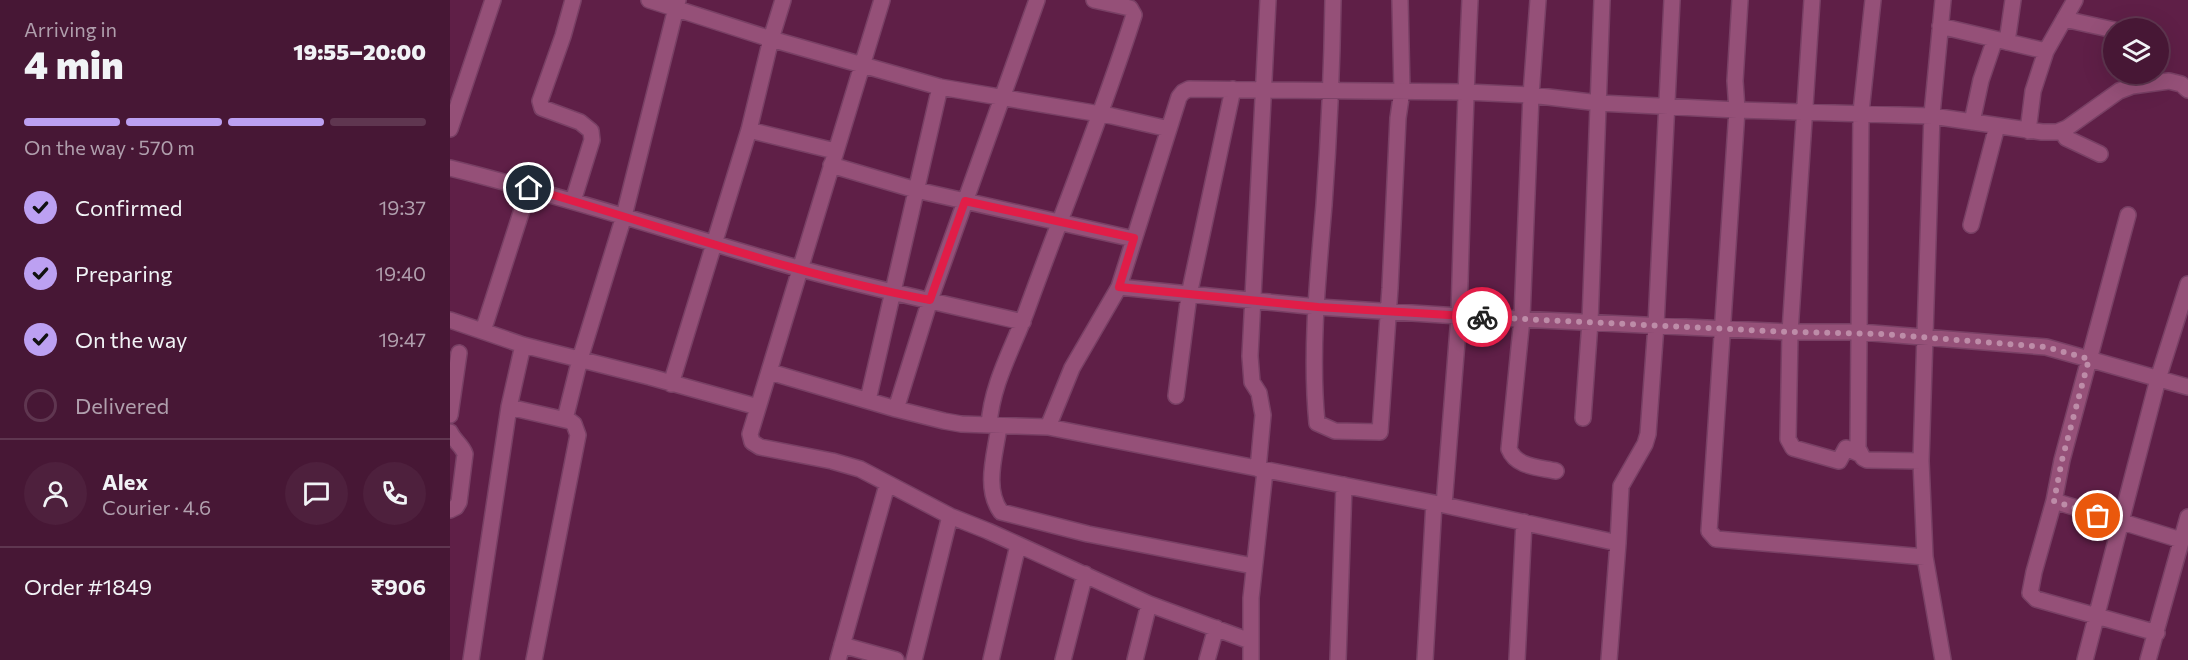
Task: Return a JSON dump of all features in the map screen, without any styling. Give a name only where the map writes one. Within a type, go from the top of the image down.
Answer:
[{"type":"street","points":[[450,129],[493,0]]},
{"type":"street","points":[[573,0],[540,101],[542,108],[580,122],[591,131],[592,140],[573,201]]},
{"type":"street","points":[[649,0],[677,4],[771,39],[940,87],[1169,129]]},
{"type":"street","points":[[671,384],[749,130],[783,0]]},
{"type":"street","points":[[882,0],[750,434],[752,442],[756,445],[860,469],[950,516],[1149,604],[1250,641]]},
{"type":"street","points":[[896,409],[930,300],[1004,98],[1037,0]]},
{"type":"street","points":[[1094,0],[1130,8],[1134,15],[1100,115],[1023,322],[995,387],[990,405],[994,425],[991,488],[994,500],[1000,512],[1088,534],[1253,566]]},
{"type":"street","points":[[1251,660],[1253,566],[1263,415],[1259,393],[1252,382],[1250,356],[1268,0]]},
{"type":"street","points":[[1333,0],[1332,89],[1314,398],[1317,423],[1335,432],[1380,432],[1398,118],[1402,91],[1400,0]]},
{"type":"street","points":[[1425,660],[1459,316],[1470,0]]},
{"type":"street","points":[[1538,0],[1522,318],[1509,449],[1520,463],[1556,471]]},
{"type":"street","points":[[1583,418],[1590,322],[1602,0]]},
{"type":"street","points":[[1609,660],[1620,486],[1645,444],[1647,434],[1656,325],[1672,0]]},
{"type":"street","points":[[1740,0],[1735,81],[1737,110],[1710,535],[1716,539],[1925,557]]},
{"type":"street","points":[[1812,0],[1790,332],[1788,439],[1790,445],[1797,450],[1839,461],[1846,448],[1860,454],[1863,458],[1874,461],[1921,461]]},
{"type":"street","points":[[1860,454],[1858,448],[1861,114],[1873,0]]},
{"type":"street","points":[[1943,0],[1932,116],[1921,461],[1925,557],[1943,660]]},
{"type":"street","points":[[1972,122],[1981,80],[2001,40],[2013,0]]},
{"type":"street","points":[[2028,131],[2034,91],[2046,51],[2075,0]]},
{"type":"street","points":[[565,420],[580,360],[624,216],[677,4]]},
{"type":"street","points":[[2064,19],[2103,28]]},
{"type":"street","points":[[1940,26],[2046,51]]},
{"type":"street","points":[[1048,427],[1072,368],[1119,287],[1179,97],[1185,90],[1332,89],[1532,95],[1599,103],[1805,113],[1932,116],[2028,131],[2062,131],[2124,88],[2169,81],[2185,87]]},
{"type":"street","points":[[868,400],[940,87]]},
{"type":"street","points":[[1176,396],[1189,295],[1233,89]]},
{"type":"street","points":[[1971,225],[1996,126]]},
{"type":"street","points":[[749,130],[833,158],[916,190],[1134,238]]},
{"type":"street","points":[[2062,131],[2066,138],[2100,154]]},
{"type":"street","points":[[450,168],[529,188],[800,268],[894,293],[1023,322]]},
{"type":"street","points":[[483,331],[529,188]]},
{"type":"street","points":[[2032,596],[2030,592],[2034,573],[2054,501],[2062,460],[2128,214]]},
{"type":"street","points":[[2085,660],[2158,379],[2188,284]]},
{"type":"street","points":[[1119,287],[1388,312],[1790,332],[1860,332],[2046,347],[2188,387]]},
{"type":"street","points":[[450,320],[524,345],[650,376],[671,384],[758,407]]},
{"type":"street","points":[[471,660],[509,407],[524,345]]},
{"type":"street","points":[[450,415],[459,353]]},
{"type":"street","points":[[770,372],[896,409],[953,422],[1048,427],[1439,504],[1618,543]]},
{"type":"street","points":[[509,407],[574,424],[578,440],[534,660]]},
{"type":"street","points":[[450,432],[465,454],[459,502],[450,510]]},
{"type":"street","points":[[887,485],[840,652],[896,660]]},
{"type":"street","points":[[1338,660],[1344,485]]},
{"type":"street","points":[[2054,501],[2181,540]]},
{"type":"street","points":[[988,531],[1000,512]]},
{"type":"street","points":[[914,660],[950,516]]},
{"type":"street","points":[[2148,660],[2188,517]]},
{"type":"street","points":[[1517,660],[1524,522]]},
{"type":"street","points":[[991,660],[1018,545]]},
{"type":"street","points":[[1063,660],[1084,574]]},
{"type":"street","points":[[2020,586],[2032,596],[2059,606],[2157,633]]},
{"type":"street","points":[[1135,660],[1149,604]]},
{"type":"street","points":[[1208,660],[1216,628]]},
{"type":"way so far","points":[[1482,317],[1790,332],[1860,332],[2046,347],[2089,359],[2062,460],[2054,501],[2098,516]]},
{"type":"route","points":[[529,188],[800,268],[894,293],[930,300],[965,201],[1134,238],[1119,287],[1318,307],[1482,317]]}]
